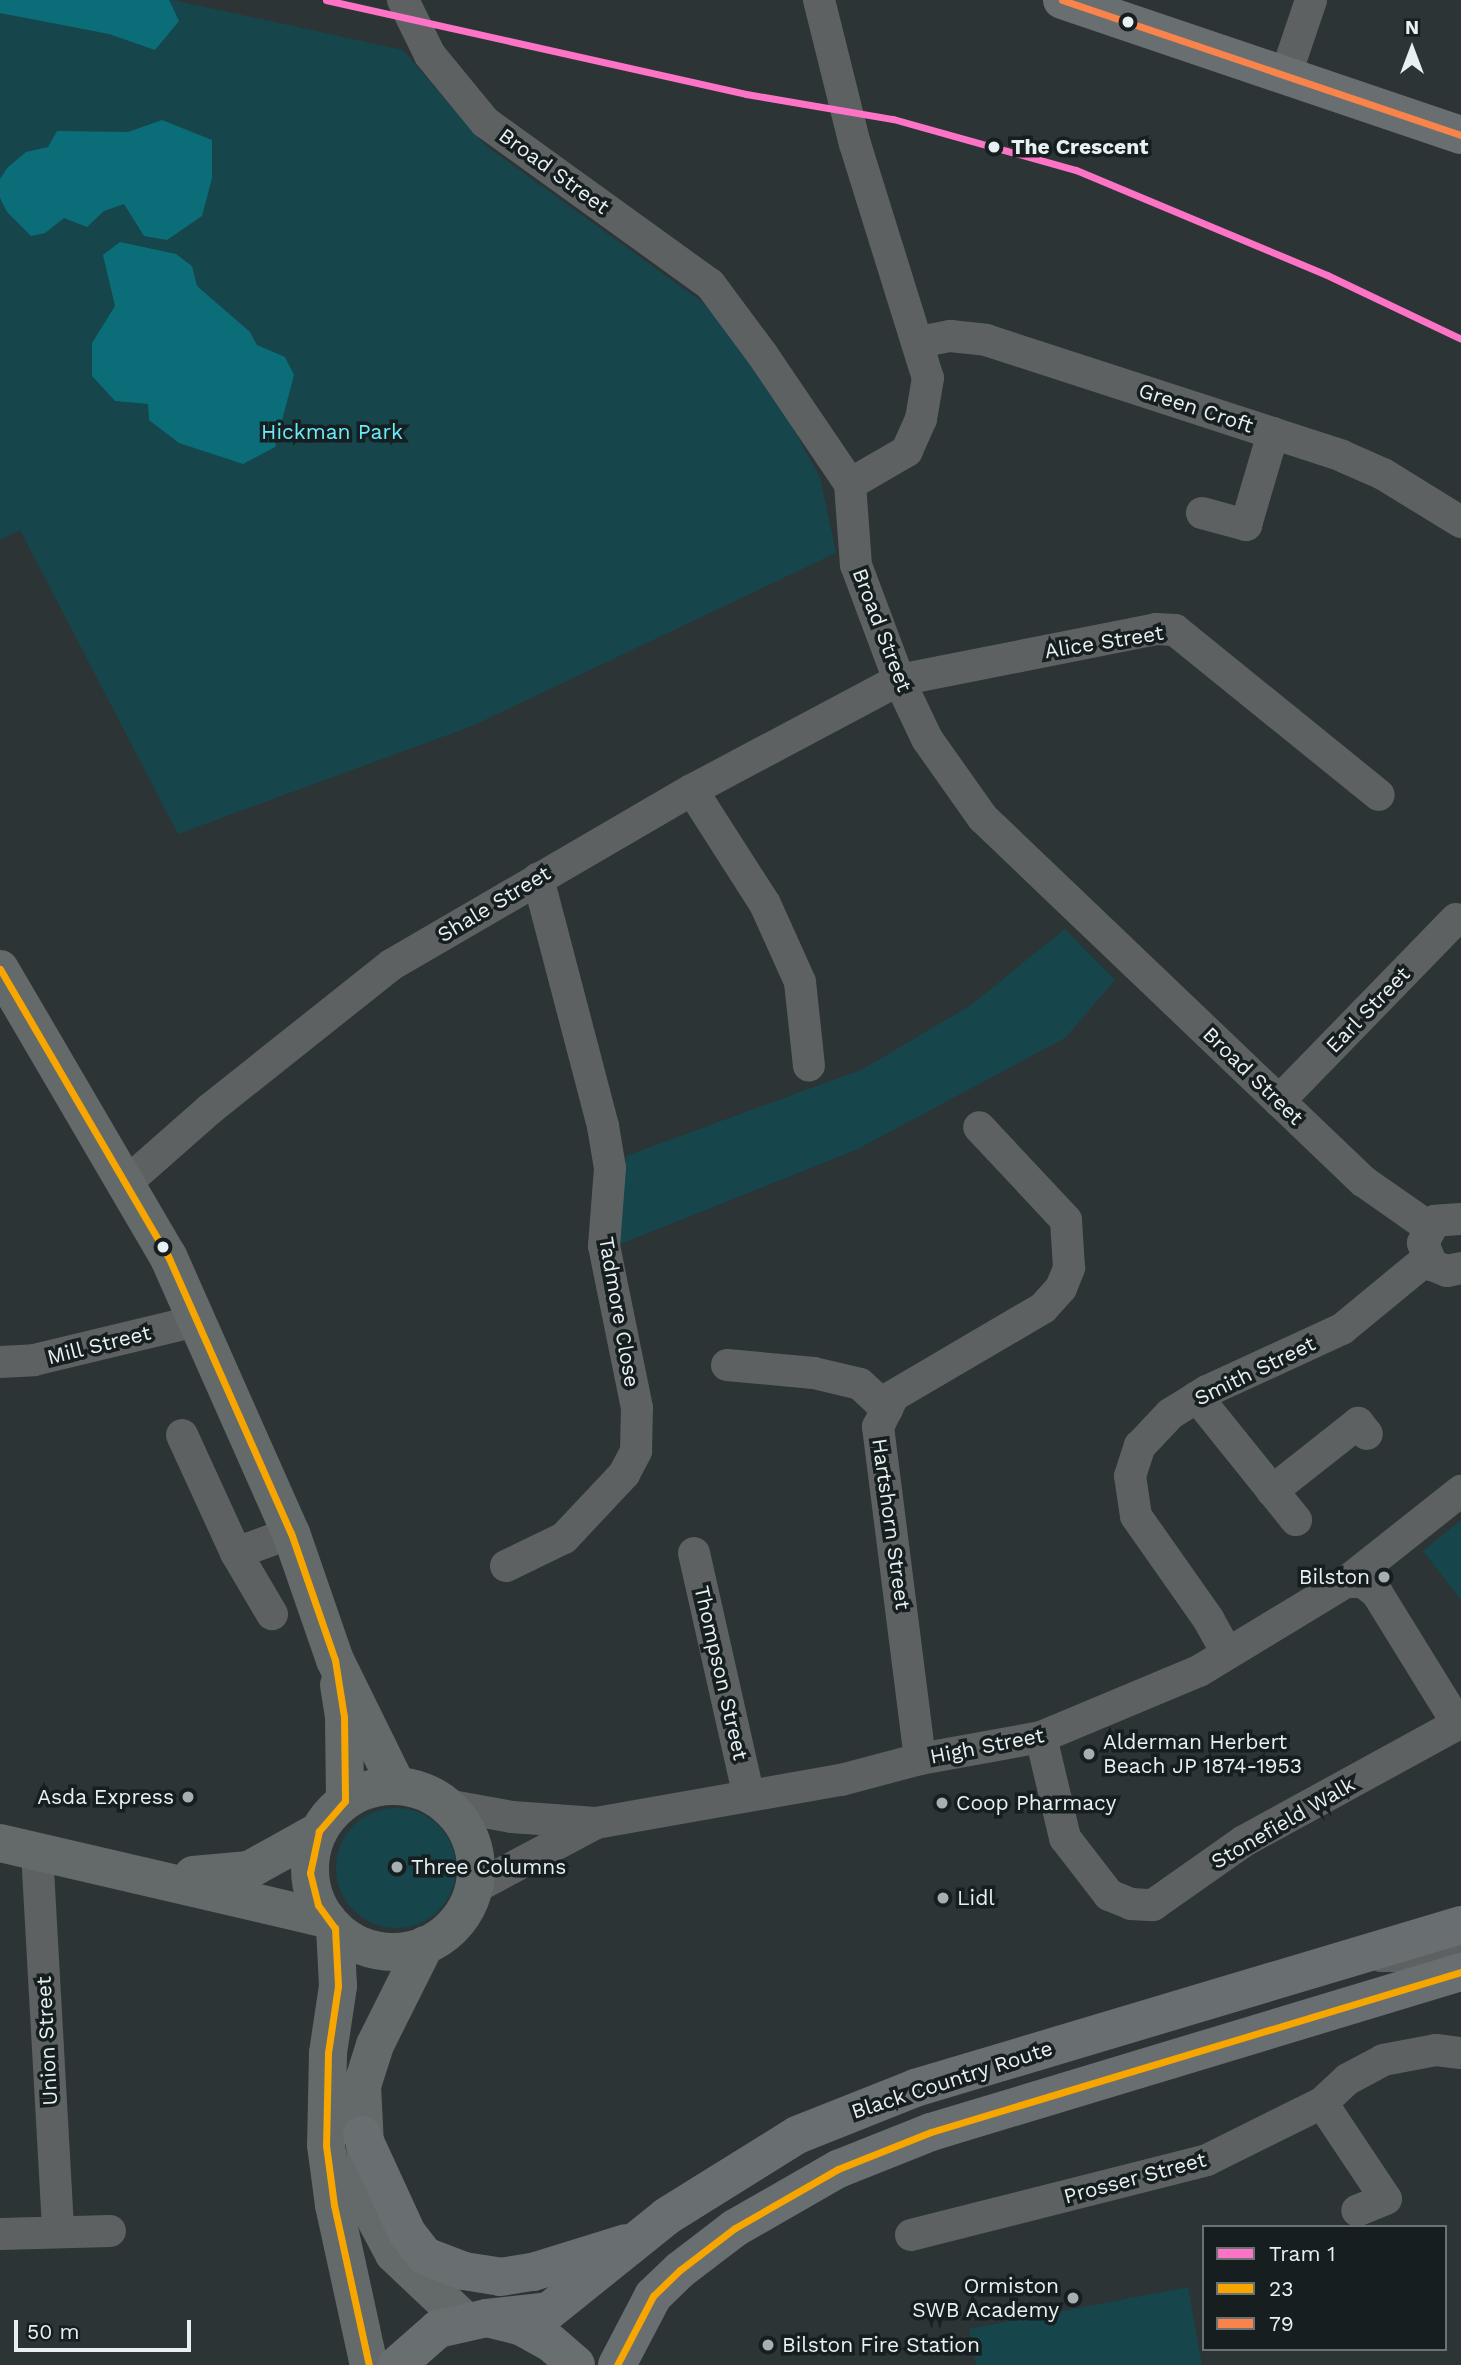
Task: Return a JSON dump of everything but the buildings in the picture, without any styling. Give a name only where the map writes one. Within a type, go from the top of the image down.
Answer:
[{"type":"highway","points":[[1062,0],[1461,135]]},
{"type":"highway","name":"Black Country Route","points":[[397,2365],[438,2329],[475,2319],[549,2311],[639,2240],[749,2161],[797,2135],[880,2102],[1359,1957],[1456,1945]]},
{"type":"highway","name":"Black Country Route","points":[[617,2365],[653,2296],[680,2270],[735,2228],[838,2169],[930,2132],[1456,1945]]},
{"type":"highway","points":[[362,2135],[407,2233],[425,2256],[464,2271],[500,2277],[533,2272],[639,2240]]},
{"type":"highway","points":[[475,2319],[520,2326],[551,2343],[576,2365]]},
{"type":"main road","points":[[0,969],[169,1256],[291,1533],[335,1661],[397,1786]]},
{"type":"main road","points":[[335,1661],[344,1717],[345,1801]]},
{"type":"main road","points":[[135,1874],[226,1875],[249,1870],[319,1831],[345,1801],[367,1790],[397,1786],[425,1792],[446,1805],[470,1839],[475,1859],[474,1888],[458,1920],[425,1945],[375,2045],[362,2086],[362,2135],[368,2205],[394,2254],[475,2319]]},
{"type":"main road","points":[[319,1831],[310,1873],[314,1896],[331,1924],[354,1942],[380,1951],[425,1945]]},
{"type":"main road","points":[[0,1843],[331,1924]]},
{"type":"main road","points":[[331,1924],[338,1986],[328,2053],[326,2145],[334,2205],[369,2365]]},
{"type":"street","name":"Broad Street","points":[[403,0],[430,55],[485,122],[710,284],[850,484],[856,565],[899,680],[927,738],[983,818],[1363,1181],[1429,1227]]},
{"type":"street","points":[[818,0],[855,144],[919,342],[928,378],[922,419],[907,451],[850,484]]},
{"type":"street","points":[[1285,77],[1311,0]]},
{"type":"street","name":"Green Croft","points":[[919,342],[950,336],[986,340],[1273,433],[1383,474],[1461,522]]},
{"type":"street","points":[[1202,513],[1246,525],[1273,433]]},
{"type":"street","name":"Alice Street","points":[[899,680],[1156,629],[1175,630],[1379,795]]},
{"type":"street","name":"Shale Street","points":[[126,1183],[210,1108],[391,965],[692,790],[899,680]]},
{"type":"street","points":[[692,790],[765,904],[800,982],[809,1066]]},
{"type":"street","name":"Tadmore Close","points":[[506,1566],[564,1538],[624,1474],[636,1451],[637,1408],[604,1246],[610,1168],[605,1136],[538,878]]},
{"type":"street","name":"Earl Street","points":[[1279,1101],[1456,919]]},
{"type":"street","name":"Hartshorn Street","points":[[920,1759],[879,1455],[878,1427],[893,1396],[1043,1308],[1061,1288],[1069,1268],[1066,1220],[979,1127]]},
{"type":"street","points":[[1461,1219],[1444,1218],[1429,1227],[1423,1243],[1427,1259],[1439,1269],[1461,1268]]},
{"type":"street","name":"Smith Street","points":[[1226,1651],[1209,1620],[1136,1516],[1130,1492],[1133,1460],[1151,1430],[1197,1397],[1342,1329],[1427,1259]]},
{"type":"street","name":"Mill Street","points":[[0,1362],[34,1360],[197,1321]]},
{"type":"street","points":[[727,1365],[814,1373],[860,1384],[887,1409]]},
{"type":"street","points":[[1197,1397],[1296,1520]]},
{"type":"street","points":[[1272,1491],[1359,1423],[1367,1434]]},
{"type":"street","points":[[182,1435],[236,1553],[272,1614]]},
{"type":"street","name":"High Street","points":[[446,1805],[512,1817],[596,1822],[748,1793],[841,1780],[920,1759],[1041,1737],[1199,1671],[1226,1651],[1346,1582],[1461,1491]]},
{"type":"street","points":[[236,1553],[291,1533]]},
{"type":"street","name":"Thompson Street","points":[[694,1553],[748,1793]]},
{"type":"street","points":[[1346,1582],[1363,1582],[1377,1593],[1460,1723]]},
{"type":"street","name":"Stonefield Walk","points":[[1041,1737],[1054,1806],[1065,1838],[1081,1862],[1109,1895],[1131,1904],[1153,1905],[1244,1841],[1460,1723]]},
{"type":"street","name":"High Street","points":[[474,1888],[596,1822]]},
{"type":"street","name":"Union Street","points":[[37,1852],[58,2231]]},
{"type":"street","name":"Prosser Street","points":[[911,2235],[1207,2160],[1322,2103],[1348,2079],[1383,2060],[1436,2050],[1461,2053]]},
{"type":"street","points":[[1322,2103],[1386,2199],[1357,2211]]},
{"type":"street","points":[[0,2234],[110,2231]]},
{"type":"green space","name":"Hickman Park","points":[[0,0],[173,0],[403,50],[486,146],[701,301],[756,361],[820,477],[836,553],[472,726],[178,834],[20,530],[0,540]]},
{"type":"green space","points":[[1065,929],[1115,980],[1065,1038],[856,1150],[618,1245],[626,1156],[863,1069],[971,1005]]},
{"type":"green space","points":[[1461,1520],[1461,1600],[1423,1551]]},
{"type":"green space","points":[[396,1808],[419,1813],[438,1826],[451,1845],[456,1868],[451,1891],[438,1910],[419,1923],[396,1928],[373,1923],[354,1910],[341,1891],[336,1868],[341,1845],[354,1826],[373,1813]]},
{"type":"green space","points":[[1188,2287],[1202,2365],[976,2365],[969,2329]]},
{"type":"shaded area","points":[[0,0],[169,0],[179,21],[155,50],[109,34],[0,13]]},
{"type":"shaded area","points":[[162,120],[212,140],[212,178],[202,216],[167,240],[144,236],[124,204],[104,211],[87,227],[64,218],[45,233],[31,236],[7,212],[0,198],[0,179],[7,168],[26,152],[48,147],[57,131],[128,132]]},
{"type":"shaded area","points":[[120,242],[176,254],[192,266],[197,286],[250,332],[257,345],[285,357],[294,375],[275,447],[243,464],[179,443],[149,420],[148,404],[115,401],[92,376],[92,343],[115,306],[103,255]]},
{"type":"tram line","name":"1","points":[[326,0],[746,94],[893,119],[1076,170],[1327,275],[1461,339]]},
{"type":"transit line","name":"79","points":[[1062,0],[1461,135]]},
{"type":"transit line","name":"23","points":[[0,969],[168,1256],[291,1533],[335,1660],[344,1717],[345,1801],[319,1831],[310,1873],[318,1905],[335,1928],[338,1986],[328,2053],[326,2145],[334,2205],[369,2365]]},
{"type":"transit line","name":"23","points":[[617,2365],[653,2296],[680,2270],[735,2228],[838,2169],[931,2132],[1461,1972]]},
{"type":"place","name":"The Crescent","points":[[994,147]]},
{"type":"place","name":"Bilston","points":[[1384,1577]]},
{"type":"place","name":"Alderman Herbert Beach JP 1874-1953","points":[[1089,1754]]},
{"type":"place","name":"Asda Express","points":[[188,1797]]},
{"type":"place","name":"Coop Pharmacy","points":[[942,1803]]},
{"type":"place","name":"Three Columns","points":[[397,1867]]},
{"type":"place","name":"Lidl","points":[[943,1898]]},
{"type":"place","name":"Ormiston SWB Academy","points":[[1073,2298]]},
{"type":"place","name":"Bilston Fire Station","points":[[768,2345]]}]
